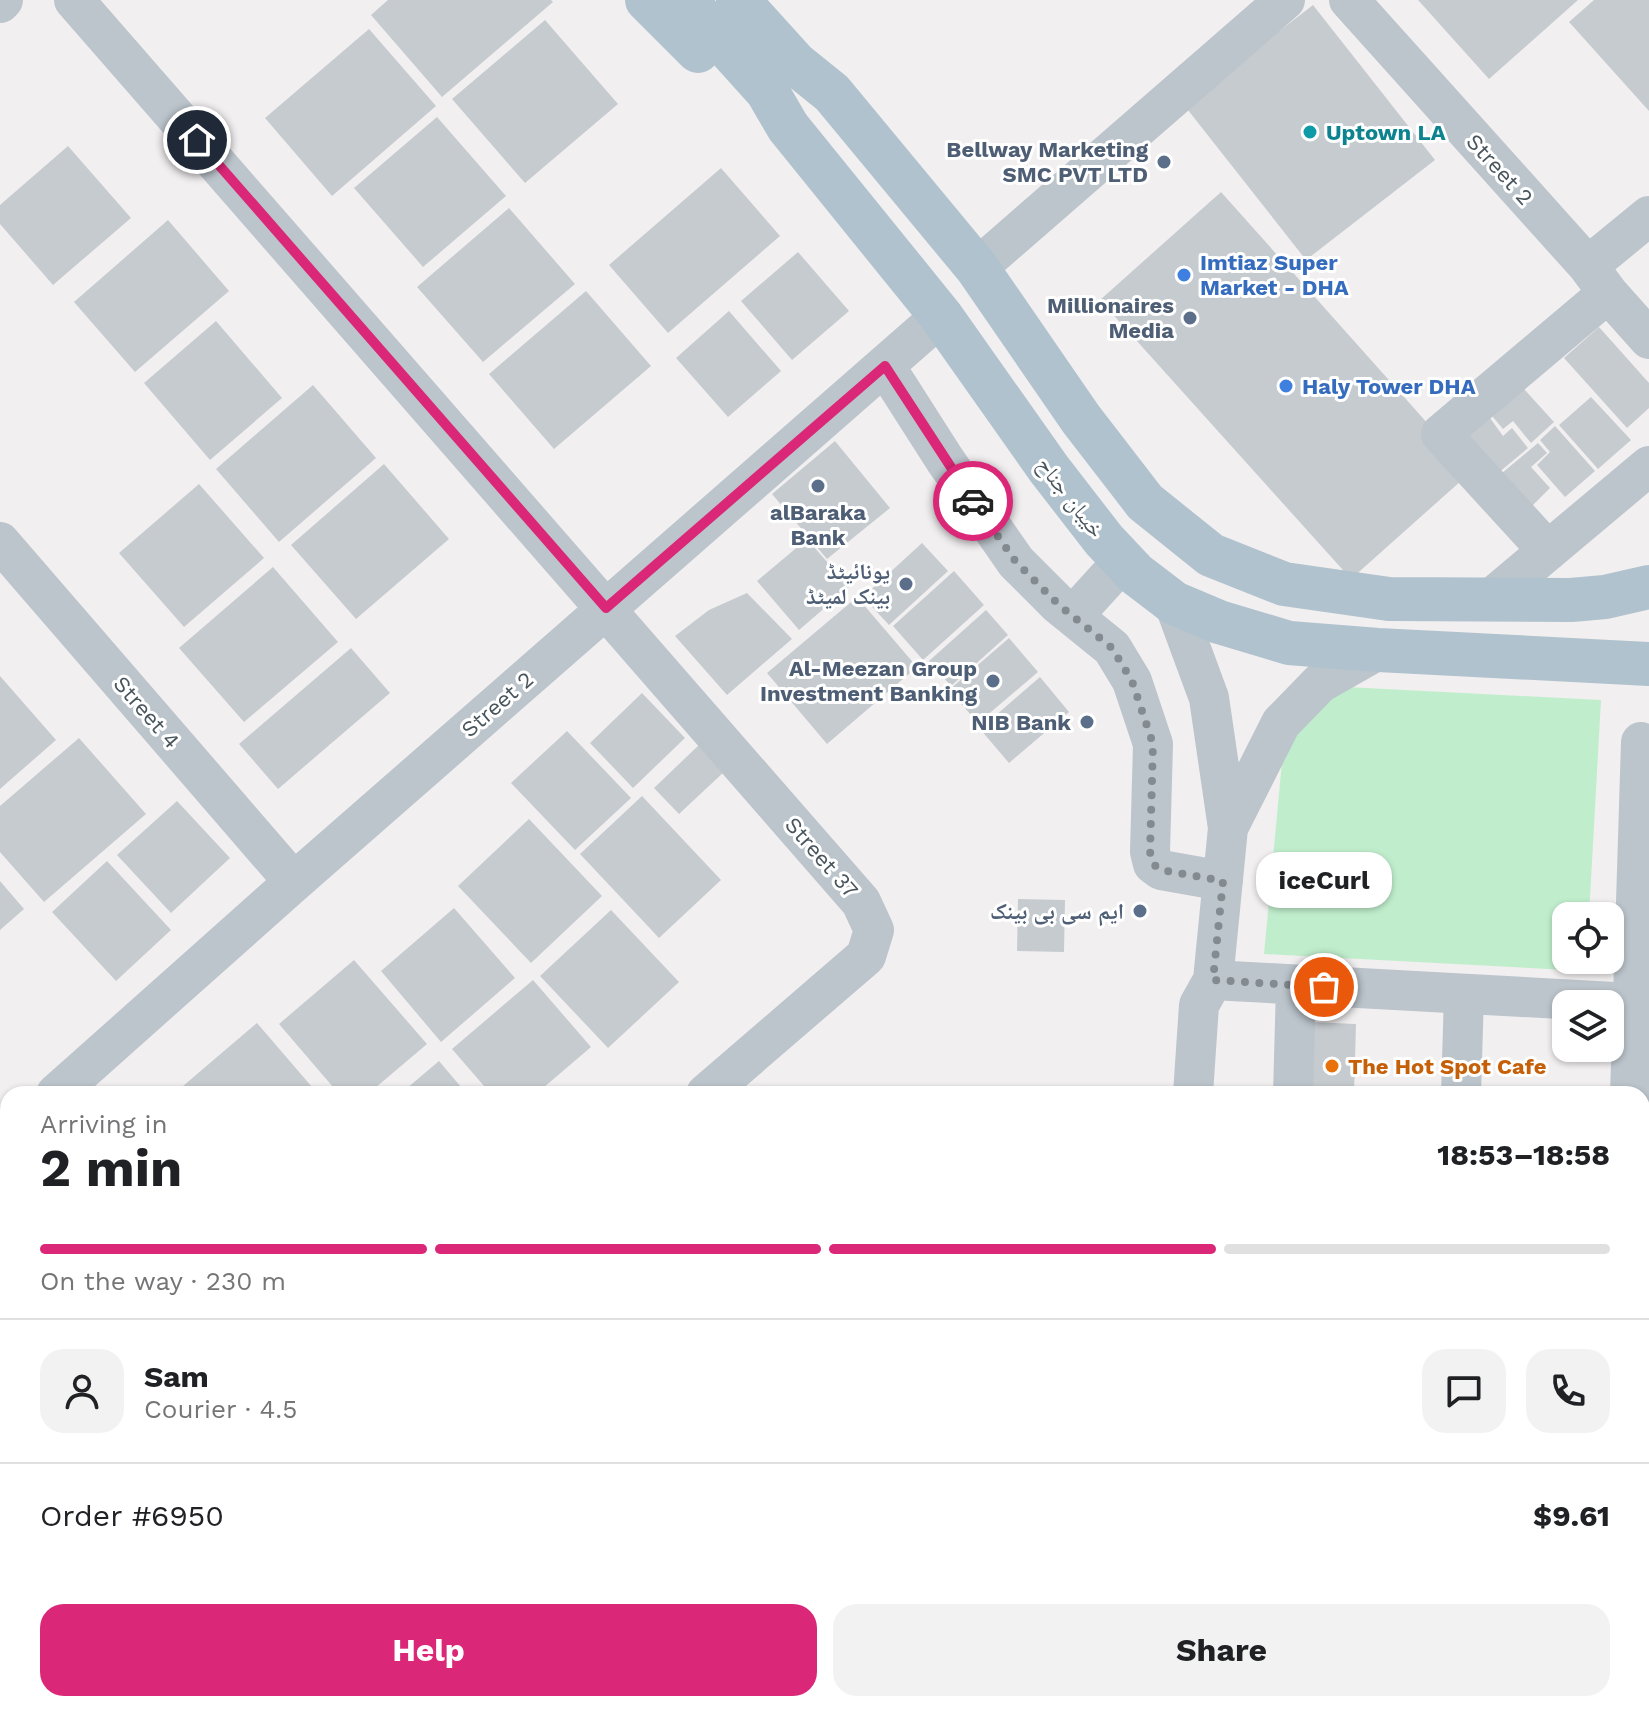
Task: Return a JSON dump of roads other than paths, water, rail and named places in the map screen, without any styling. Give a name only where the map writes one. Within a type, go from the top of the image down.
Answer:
[{"type":"main road","points":[[647,0],[750,103],[788,127]]},
{"type":"main road","name":"خیبان جناح","points":[[685,0],[767,91],[788,127],[941,316],[1049,469],[1123,561],[1174,603],[1219,622],[1289,643],[1649,664]]},
{"type":"main road","points":[[738,0],[796,64],[832,93],[977,268],[1081,419],[1145,502],[1211,555],[1284,584],[1389,599],[1571,600],[1605,597],[1649,587]]},
{"type":"main road","points":[[776,0],[815,48],[832,93]]},
{"type":"street","name":"Street 37","points":[[74,0],[861,902],[874,930],[866,956],[715,1086]]},
{"type":"street","points":[[977,268],[1285,0]]},
{"type":"street","name":"Street 2","points":[[1349,0],[1649,339]]},
{"type":"street","points":[[1548,551],[1441,434],[1598,280],[1649,216]]},
{"type":"street","name":"Street 2","points":[[65,1086],[941,316]]},
{"type":"street","points":[[885,366],[1016,562],[1112,648],[1132,681],[1153,744],[1150,852],[1153,864],[1161,870],[1223,881]]},
{"type":"street","points":[[1488,601],[1649,466]]},
{"type":"street","name":"Street 4","points":[[0,542],[294,882]]},
{"type":"street","points":[[1073,616],[1123,561]]},
{"type":"street","points":[[1174,603],[1209,698],[1228,828],[1213,980],[1199,1005],[1194,1086]]},
{"type":"street","points":[[1228,828],[1281,723],[1320,683],[1378,650]]},
{"type":"street","points":[[1637,1079],[1633,1003],[1643,900],[1641,742]]},
{"type":"street","points":[[1213,980],[1633,1003]]},
{"type":"street","points":[[1293,1086],[1296,986]]},
{"type":"street","points":[[1461,1086],[1464,994]]},
{"type":"place","name":"Uptown LA","points":[[1310,132]]},
{"type":"place","name":"Bellway Marketing SMC PVT LTD","points":[[1164,162]]},
{"type":"place","name":"Imtiaz Super Market - DHA","points":[[1184,275]]},
{"type":"place","name":"Millionaires Media","points":[[1190,318]]},
{"type":"place","name":"Haly Tower DHA","points":[[1286,386]]},
{"type":"place","name":"alBaraka Bank","points":[[818,486]]},
{"type":"place","name":"یونائیٹڈ بینک لمیٹڈ","points":[[906,584]]},
{"type":"place","name":"Al-Meezan Group Investment Banking","points":[[993,681]]},
{"type":"place","name":"NIB Bank","points":[[1087,722]]},
{"type":"place","name":"ایم سی بی بینک","points":[[1140,911]]},
{"type":"place","name":"iceCurl","points":[[1324,987]]},
{"type":"place","name":"The Hot Spot Cafe","points":[[1332,1066]]}]
